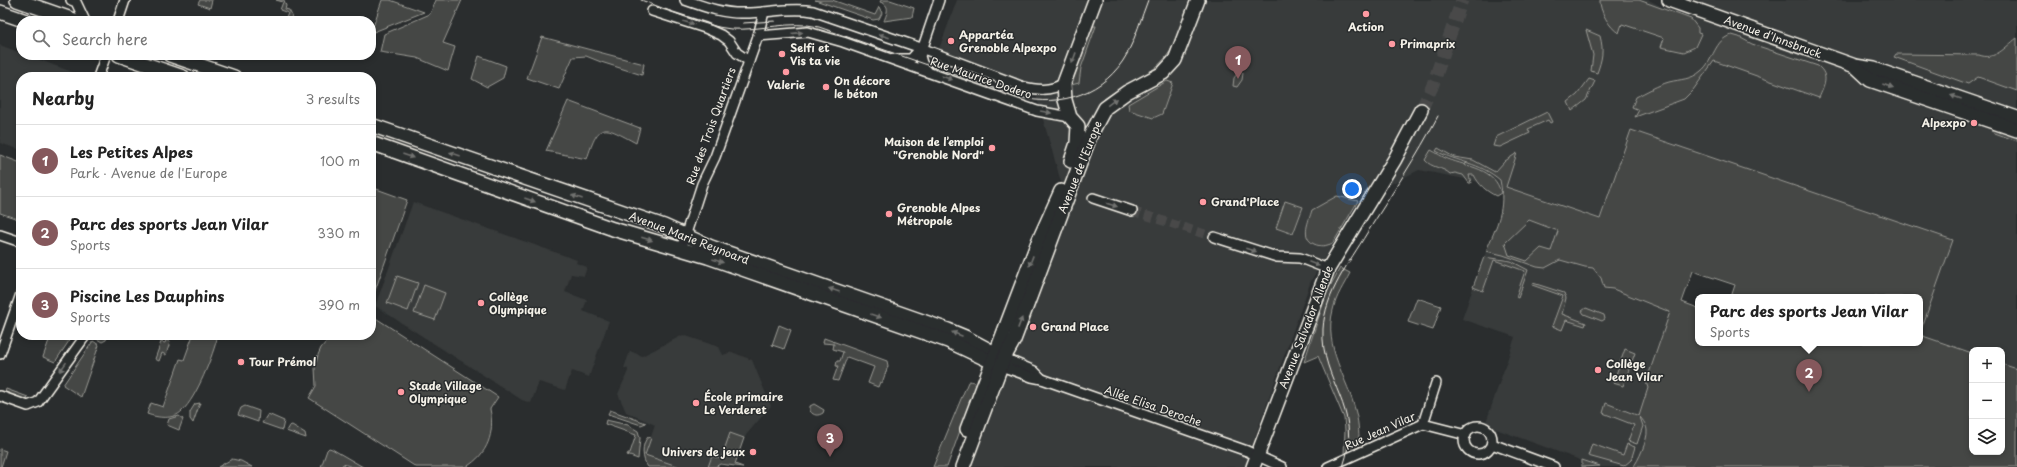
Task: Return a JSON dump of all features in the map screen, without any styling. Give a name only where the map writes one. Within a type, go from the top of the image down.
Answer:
[{"type":"main road","points":[[17,0],[63,16]]},
{"type":"main road","name":"Avenue de l'Europe","points":[[998,360],[1035,250],[1058,198],[1077,144],[1078,126],[1070,117],[1065,100],[1064,83],[1094,0]]},
{"type":"main road","name":"Avenue de l'Europe","points":[[998,360],[1014,340],[1097,120],[1105,108],[1111,103],[1127,92],[1163,73],[1172,64],[1179,53],[1198,0]]},
{"type":"main road","name":"Avenue d'Innsbruck","points":[[1669,0],[1855,66],[1874,69],[2017,118]]},
{"type":"main road","points":[[0,12],[16,18]]},
{"type":"main road","points":[[133,60],[168,72]]},
{"type":"main road","points":[[184,60],[216,72]]},
{"type":"main road","name":"Avenue d'Innsbruck","points":[[1855,66],[1870,80],[2017,130]]},
{"type":"main road","name":"Avenue Salvador Allende","points":[[1255,462],[1328,269],[1395,159],[1421,110]]},
{"type":"main road","name":"Avenue Marie Reynoard","points":[[376,127],[664,226],[711,247],[948,330],[966,337],[998,360]]},
{"type":"main road","name":"Avenue Marie Reynoard","points":[[376,145],[613,229],[681,249],[998,360]]},
{"type":"main road","points":[[954,467],[998,360]]},
{"type":"main road","points":[[963,467],[998,360]]},
{"type":"street","points":[[71,0],[76,2],[83,16]]},
{"type":"street","points":[[120,16],[125,0]]},
{"type":"street","name":"Rue Maurice Dodero","points":[[685,0],[727,13],[764,12],[794,9],[813,11],[921,48],[1034,90],[1056,88],[1064,83]]},
{"type":"street","points":[[928,72],[922,63],[920,56],[921,48],[939,0]]},
{"type":"street","points":[[652,11],[705,28],[721,35],[729,41],[737,52],[749,61]]},
{"type":"street","name":"Rue des Trois Quartiers","points":[[681,249],[758,36],[764,12]]},
{"type":"street","name":"Rue Maurice Dodero","points":[[758,36],[808,32],[843,42],[884,58],[1037,111],[1070,117]]},
{"type":"street","name":"Rue Maurice Dodero","points":[[884,58],[911,59],[921,48]]},
{"type":"street","points":[[100,72],[104,60]]},
{"type":"street","points":[[1094,198],[1132,211]]},
{"type":"street","points":[[0,235],[16,240]]},
{"type":"street","points":[[1214,237],[1277,258],[1300,258],[1328,269]]},
{"type":"street","points":[[0,354],[16,308]]},
{"type":"street","points":[[0,396],[28,406],[38,402],[82,340]]},
{"type":"street","name":"Allée Elisa Deroche","points":[[998,360],[1032,377],[1042,379],[1255,462]]},
{"type":"street","points":[[1423,424],[1436,384]]},
{"type":"street","name":"Rue Jean Vilar","points":[[1328,467],[1423,424],[1466,435]]},
{"type":"street","points":[[1483,427],[1491,434],[1492,444],[1485,453],[1475,454],[1466,445],[1466,435],[1471,428],[1483,427]]},
{"type":"street","points":[[1492,444],[1554,467]]},
{"type":"street","points":[[1255,462],[1282,467]]},
{"type":"shaded area","points":[[200,0],[212,0],[210,8],[198,4]]},
{"type":"shaded area","points":[[276,0],[284,0],[286,6],[285,9],[289,10],[292,16],[287,16],[288,13],[280,10],[283,2]]},
{"type":"shaded area","points":[[382,0],[390,0],[424,12],[376,31],[376,18]]},
{"type":"shaded area","points":[[436,0],[462,0],[443,43],[455,47],[448,71],[417,58],[380,52],[384,34],[430,14]]},
{"type":"shaded area","points":[[815,0],[832,0],[875,15],[879,7],[882,13],[879,19],[873,20]]},
{"type":"shaded area","points":[[881,0],[890,0],[914,8],[912,17],[884,21],[887,7],[880,2]]},
{"type":"shaded area","name":"Grand'Place","points":[[957,0],[1649,0],[1664,8],[1663,14],[1666,3],[1661,0],[2017,0],[2017,369],[2005,365],[2005,347],[1969,347],[1969,352],[1923,336],[1923,326],[1952,240],[1631,130],[1600,219],[1505,187],[1419,170],[1359,200],[1311,281],[1255,437],[1247,467],[969,467],[1063,189],[1036,95],[939,49]]},
{"type":"shaded area","points":[[1600,0],[1639,0],[1691,19],[1698,28],[1698,33],[1701,34],[1695,47],[1684,52],[1661,47],[1664,38],[1622,24],[1619,33],[1612,28],[1606,19],[1601,9]]},
{"type":"shaded area","points":[[1092,26],[1096,26],[1081,68],[1079,83],[1071,85]]},
{"type":"shaded area","points":[[1586,30],[1600,36],[1602,55],[1597,73],[1591,71],[1593,55]]},
{"type":"shaded area","points":[[1732,35],[1752,44],[1818,66],[1822,70],[1825,77],[1824,85],[1819,98],[1714,61],[1693,90],[1684,99],[1635,117],[1639,110],[1632,107],[1636,97],[1665,83],[1690,78],[1697,74],[1709,62],[1721,41]]},
{"type":"shaded area","points":[[542,37],[644,64],[642,75],[586,56],[573,57],[559,89],[527,78]]},
{"type":"shaded area","points":[[2017,38],[2017,91],[1978,77],[1968,84],[1894,57],[1896,54],[1990,56],[2000,52]]},
{"type":"shaded area","points":[[1176,40],[1169,60],[1159,69],[1106,102],[1104,99],[1145,75],[1163,61]]},
{"type":"shaded area","points":[[0,45],[16,51],[16,60],[40,60],[72,72],[16,72],[16,148],[0,143]]},
{"type":"shaded area","points":[[479,56],[506,66],[503,78],[487,87],[472,79]]},
{"type":"shaded area","points":[[1239,71],[1243,73],[1242,80],[1237,87],[1233,86],[1234,78]]},
{"type":"shaded area","points":[[1589,79],[1595,81],[1586,100],[1572,111],[1568,102],[1577,95]]},
{"type":"shaded area","points":[[1167,81],[1173,83],[1162,114],[1153,118],[1129,110],[1128,104]]},
{"type":"shaded area","points":[[568,101],[640,128],[636,143],[610,130],[604,130],[599,132],[595,138],[587,159],[546,151]]},
{"type":"shaded area","points":[[1547,112],[1552,122],[1550,123],[1548,120],[1528,129],[1530,133],[1500,147],[1493,146],[1496,137]]},
{"type":"shaded area","points":[[1994,126],[2017,134],[2017,141],[1992,132]]},
{"type":"shaded area","points":[[1631,130],[1953,240],[1923,325],[1923,294],[1732,294],[1735,285],[1693,271],[1682,302],[1695,307],[1695,346],[1923,346],[1923,336],[1969,352],[1969,455],[2005,455],[2005,365],[2017,369],[2017,467],[1633,467],[1640,456],[1646,439],[1647,431],[1645,423],[1640,417],[1643,426],[1637,444],[1628,441],[1634,425],[1603,413],[1606,403],[1639,416],[1648,388],[1646,382],[1670,312],[1613,289],[1604,288],[1601,278],[1593,268],[1560,260],[1545,268],[1537,267],[1503,255],[1486,251],[1497,225],[1501,208],[1502,190],[1500,180],[1477,166],[1436,151],[1438,148],[1454,157],[1473,160],[1495,172],[1505,161],[1517,153],[1506,187],[1600,219]],"holes":[[[1529,220],[1558,231],[1551,251],[1541,248],[1527,261],[1509,255],[1505,243]]]},
{"type":"shaded area","points":[[1431,150],[1446,158],[1487,173],[1498,185],[1501,193],[1496,196],[1489,192],[1481,185],[1474,175],[1469,175],[1471,183],[1469,183],[1463,175],[1455,173],[1450,174],[1430,165],[1425,160]]},
{"type":"shaded area","points":[[0,155],[16,161],[16,218],[0,213]]},
{"type":"shaded area","points":[[376,189],[407,200],[376,288]]},
{"type":"shaded area","points":[[1337,196],[1358,201],[1333,243],[1324,246],[1314,244],[1307,237],[1306,233],[1312,210]]},
{"type":"shaded area","points":[[1285,201],[1303,207],[1293,234],[1276,228]]},
{"type":"shaded area","name":"Collège Olympique","points":[[413,202],[577,260],[576,263],[587,267],[584,276],[571,274],[565,292],[587,300],[583,311],[609,321],[589,377],[572,371],[565,390],[539,382],[531,403],[522,400],[376,307]]},
{"type":"shaded area","name":"Collège Jean Vilar","points":[[1528,219],[1592,245],[1636,269],[1695,339],[1695,346],[1697,346],[1658,467],[1599,467],[1485,425],[1515,337],[1462,319],[1486,251],[1513,227],[1517,231]]},
{"type":"shaded area","points":[[1484,257],[1511,261],[1528,270],[1518,298],[1516,297],[1525,271],[1494,260],[1483,291],[1473,287]]},
{"type":"shaded area","points":[[1340,268],[1350,273],[1334,305],[1331,324],[1331,337],[1338,363],[1356,413],[1359,439],[1359,447],[1344,454],[1344,418],[1318,356],[1304,362],[1327,292]]},
{"type":"shaded area","points":[[397,276],[418,283],[408,311],[387,303]]},
{"type":"shaded area","points":[[1533,283],[1564,293],[1566,298],[1562,314],[1586,323],[1585,326],[1566,320],[1562,330],[1552,326],[1563,296],[1532,285]]},
{"type":"shaded area","points":[[424,285],[445,293],[435,320],[414,313]]},
{"type":"shaded area","points":[[1417,298],[1441,306],[1433,330],[1408,322]]},
{"type":"shaded area","points":[[1586,308],[1604,315],[1605,319],[1602,321],[1584,314],[1582,311]]},
{"type":"shaded area","name":"Stade Village Olympique","points":[[376,318],[498,397],[490,409],[490,434],[485,449],[474,462],[466,467],[416,467],[309,398],[316,386],[315,368],[321,348],[328,340],[376,340]]},
{"type":"shaded area","points":[[779,325],[791,330],[784,349],[772,345]]},
{"type":"shaded area","name":"École primaire Le Verderet","points":[[683,335],[719,347],[723,355],[732,352],[752,360],[771,406],[746,435],[735,464],[712,456],[708,467],[680,467],[645,455],[655,425],[626,412],[618,394],[628,371],[628,369],[624,368],[630,351],[642,356]]},
{"type":"shaded area","points":[[824,338],[887,361],[888,366],[882,383],[880,382],[878,387],[868,383],[874,367],[847,357],[838,381],[833,380],[838,366],[836,366],[837,361],[840,361],[843,352],[833,349],[834,344],[823,343]]},
{"type":"shaded area","points":[[49,340],[69,341],[55,362],[43,357]]},
{"type":"shaded area","points":[[166,340],[170,342],[166,355],[162,353],[159,361],[155,359],[161,342],[165,343]]},
{"type":"shaded area","points":[[191,340],[216,340],[199,386],[188,405],[178,414],[170,417],[147,414],[151,403],[163,407],[180,359],[184,360]]},
{"type":"shaded area","points":[[93,341],[99,345],[81,397],[63,385]]},
{"type":"shaded area","points":[[1625,349],[1635,353],[1623,386],[1613,383]]},
{"type":"shaded area","points":[[968,382],[974,382],[976,386],[947,467],[933,467]]},
{"type":"shaded area","points":[[6,389],[28,397],[26,402],[4,394]]},
{"type":"shaded area","points":[[200,403],[193,423],[190,419],[190,412],[195,404]]},
{"type":"shaded area","points":[[814,404],[824,410],[823,413],[816,415],[810,411],[810,406]]},
{"type":"shaded area","points":[[245,406],[259,411],[258,422],[238,415],[241,408]]},
{"type":"shaded area","points":[[610,410],[646,423],[641,425],[608,414]]},
{"type":"shaded area","points":[[268,414],[284,421],[282,430],[262,423]]},
{"type":"shaded area","points":[[179,416],[183,419],[179,430],[167,425],[169,419]]},
{"type":"shaded area","points":[[606,420],[628,425],[638,431],[640,438],[638,459],[627,455],[630,453],[636,435],[605,424]]},
{"type":"shaded area","points":[[292,425],[305,433],[306,438],[286,431],[289,426]]},
{"type":"shaded area","points":[[730,433],[744,438],[735,464],[743,467],[720,464],[715,467],[708,467],[712,456],[721,459]]},
{"type":"shaded area","points":[[648,437],[651,438],[645,455],[680,467],[648,467],[644,460],[643,448]]},
{"type":"shaded area","points":[[1592,444],[1623,455],[1627,444],[1635,447],[1631,460],[1624,466],[1588,456]]},
{"type":"shaded area","points":[[329,448],[363,467],[353,467],[343,464],[342,467],[321,467]]},
{"type":"shaded area","points":[[0,449],[6,451],[1,467],[0,467]]},
{"type":"shaded area","points":[[232,459],[241,461],[252,467],[218,467]]},
{"type":"shaded area","points":[[1582,460],[1600,466],[1582,467]]},
{"type":"tunnel","points":[[1421,110],[1432,87],[1462,0]]},
{"type":"tunnel","points":[[1132,211],[1214,237]]},
{"type":"tram line","points":[[641,0],[709,25],[731,29],[753,29],[786,25],[808,25],[819,27],[1019,97],[1035,100],[1066,99],[1095,88],[1107,79],[1127,54],[1148,0]]},
{"type":"tram line","points":[[743,23],[775,21]]},
{"type":"tram line","points":[[1343,467],[1348,446],[1348,428],[1345,411],[1328,365],[1324,348],[1323,329],[1328,303],[1339,279],[1413,161],[1438,116]]},
{"type":"place","name":"Action","points":[[1366,14]]},
{"type":"place","name":"Appartéa Grenoble Alpexpo","points":[[951,41]]},
{"type":"place","name":"Primaprix","points":[[1392,44]]},
{"type":"place","name":"Selfi et Vis ta vie","points":[[782,54]]},
{"type":"place","name":"Valerie","points":[[786,72]]},
{"type":"place","name":"Les Petites Alpes","points":[[1238,79]]},
{"type":"place","name":"On décore le béton","points":[[826,87]]},
{"type":"place","name":"Alpexpo","points":[[1974,123]]},
{"type":"place","name":"Maison de l’emploi \"Grenoble Nord\"","points":[[992,148]]},
{"type":"place","name":"Grand'Place","points":[[1203,202]]},
{"type":"place","name":"Grenoble Alpes Métropole","points":[[889,214]]},
{"type":"place","name":"Collège Olympique","points":[[481,303]]},
{"type":"place","name":"Grand Place","points":[[1033,327]]},
{"type":"place","name":"Tour Prémol","points":[[241,362]]},
{"type":"place","name":"Collège Jean Vilar","points":[[1598,370]]},
{"type":"place","name":"Stade Village Olympique","points":[[401,392]]},
{"type":"place","name":"Parc des sports Jean Vilar","points":[[1809,392]]},
{"type":"place","name":"École primaire Le Verderet","points":[[696,403]]},
{"type":"place","name":"Univers de jeux","points":[[753,452]]},
{"type":"place","name":"Piscine Les Dauphins","points":[[830,457]]}]
